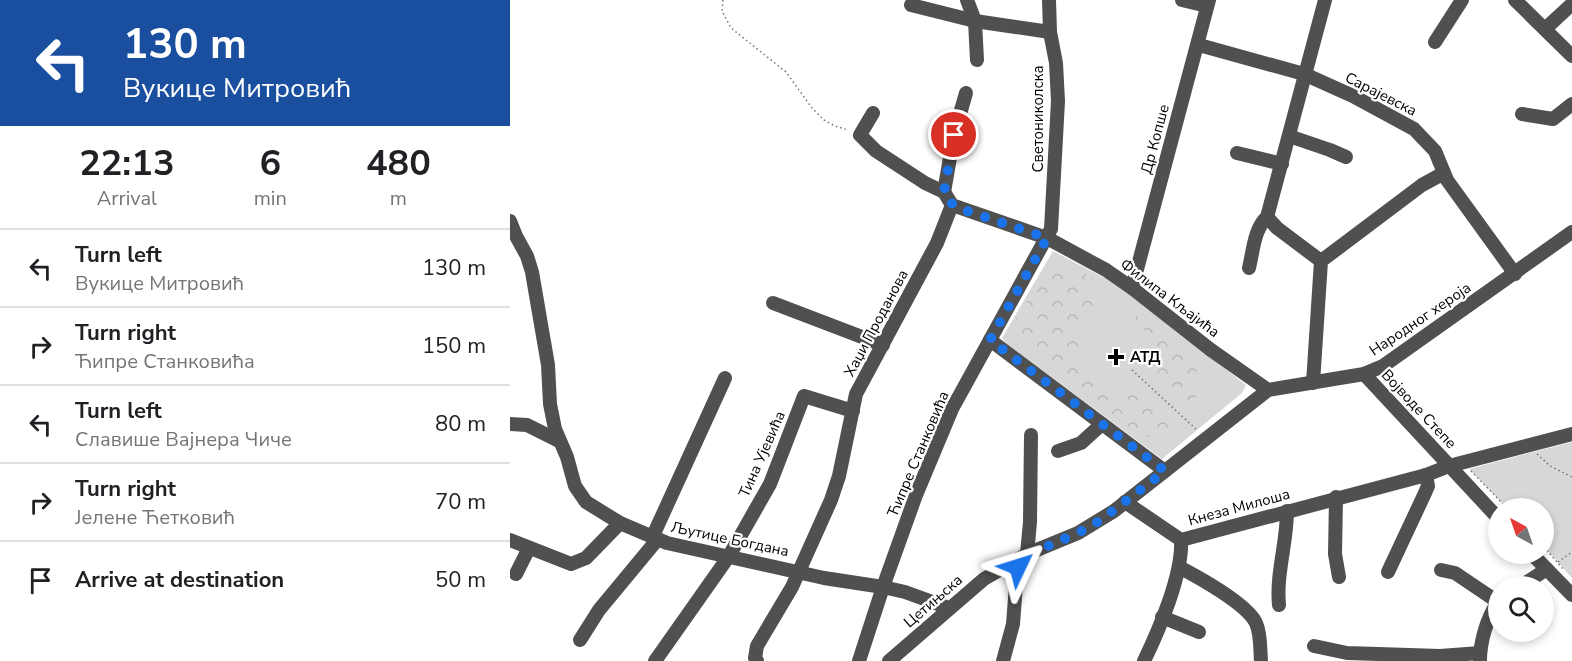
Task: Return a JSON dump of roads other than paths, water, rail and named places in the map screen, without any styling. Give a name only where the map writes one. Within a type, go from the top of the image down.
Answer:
[{"type":"street","points":[[967,0],[975,21],[977,60]]},
{"type":"street","name":"Светониколска","points":[[1047,238],[1053,216],[1058,101],[1056,63],[1050,32],[1049,0]]},
{"type":"street","points":[[1182,0],[1208,3]]},
{"type":"street","points":[[1249,268],[1258,231],[1267,217],[1325,0]]},
{"type":"street","points":[[1434,42],[1462,0]]},
{"type":"street","points":[[1515,0],[1572,56]]},
{"type":"street","name":"Др Копше","points":[[1132,288],[1199,45],[1208,3]]},
{"type":"street","points":[[1545,29],[1572,4]]},
{"type":"street","points":[[911,5],[975,21],[1050,32]]},
{"type":"street","name":"Сарајевска","points":[[1199,45],[1304,74],[1353,96],[1414,129],[1435,151],[1451,187],[1515,274]]},
{"type":"street","points":[[944,192],[954,135],[966,93]]},
{"type":"street","points":[[1522,114],[1553,119],[1572,104]]},
{"type":"street","points":[[873,113],[860,135],[882,155],[925,183],[944,192],[952,205]]},
{"type":"street","points":[[1289,136],[1346,157]]},
{"type":"street","points":[[1237,153],[1282,164]]},
{"type":"street","points":[[1313,383],[1321,261],[1422,185],[1444,173]]},
{"type":"street","name":"Филипа Кљајића","points":[[952,205],[1047,238],[1132,288],[1211,350],[1269,390]]},
{"type":"street","name":"Хаџи Проданова","points":[[753,660],[757,646],[800,571],[839,476],[856,394],[937,243],[952,205]]},
{"type":"street","points":[[1267,217],[1277,228],[1321,261]]},
{"type":"street","name":"Љутице Богдана","points":[[510,221],[532,272],[548,365],[550,404],[559,441],[567,457],[575,486],[581,496],[596,509],[654,539],[824,578],[905,592],[949,608]]},
{"type":"street","name":"Народног хероја","points":[[1269,390],[1364,374],[1383,366],[1572,232]]},
{"type":"street","name":"Ћипре Станковића","points":[[859,661],[916,495],[952,409],[1047,238]]},
{"type":"street","points":[[773,303],[883,345]]},
{"type":"street","points":[[990,340],[1165,471]]},
{"type":"street","name":"Војводе Степе","points":[[1364,374],[1488,507]]},
{"type":"street","points":[[580,640],[599,610],[654,539],[725,378]]},
{"type":"street","name":"Цетињска","points":[[889,661],[984,579],[1022,557],[1078,533],[1101,520],[1269,390]]},
{"type":"street","name":"Тина Ујевића","points":[[655,661],[729,556],[770,484],[804,396],[853,411]]},
{"type":"street","points":[[510,424],[527,425],[559,441]]},
{"type":"street","points":[[1058,451],[1081,443],[1102,424]]},
{"type":"street","name":"Кнеза Милоша","points":[[1125,502],[1181,540],[1572,434]]},
{"type":"street","points":[[1003,661],[1013,624],[1022,557],[1030,522],[1031,435]]},
{"type":"street","points":[[1388,572],[1428,486],[1426,475]]},
{"type":"street","points":[[1336,497],[1335,554],[1339,577]]},
{"type":"street","points":[[1279,605],[1279,572],[1287,511]]},
{"type":"street","points":[[510,540],[571,564],[585,558],[620,523]]},
{"type":"street","points":[[1144,661],[1179,567],[1181,540]]},
{"type":"street","points":[[516,574],[530,548]]},
{"type":"street","points":[[1549,564],[1572,595]]},
{"type":"street","points":[[1536,576],[1552,566]]},
{"type":"street","points":[[1179,567],[1200,578],[1236,603],[1252,618],[1258,629],[1261,661]]},
{"type":"street","points":[[1441,570],[1455,573],[1488,595]]},
{"type":"street","points":[[1162,617],[1199,632]]},
{"type":"street","points":[[1314,646],[1347,653],[1480,657],[1488,624]]},
{"type":"place","name":"АТД","points":[[1116,357]]}]
